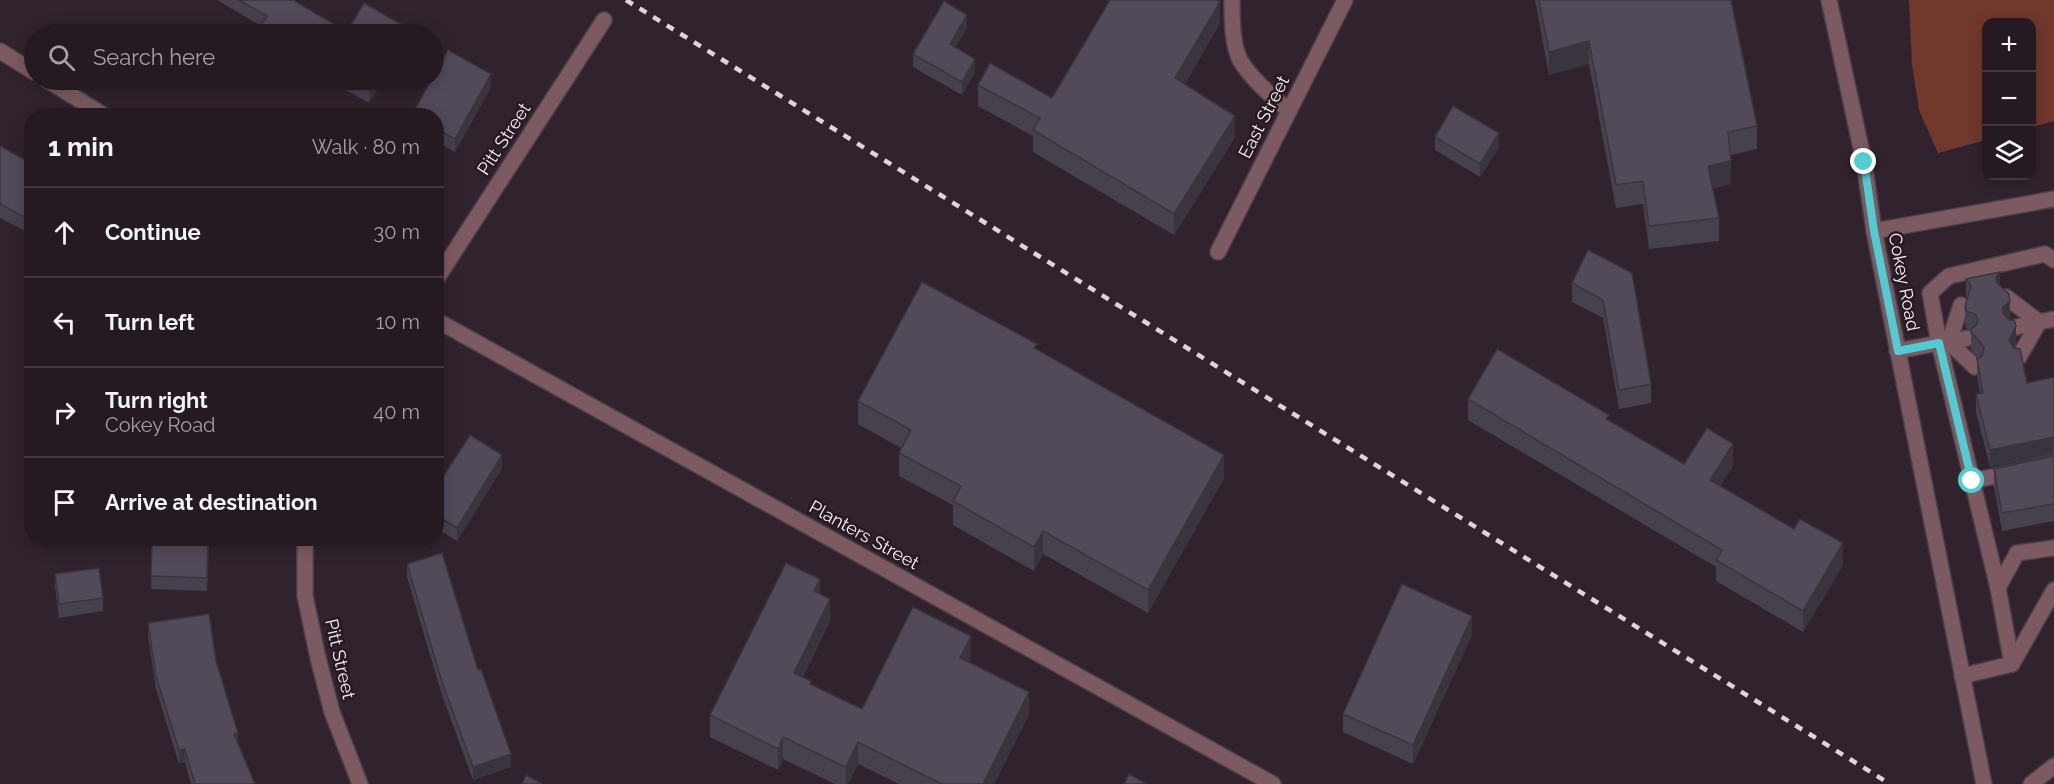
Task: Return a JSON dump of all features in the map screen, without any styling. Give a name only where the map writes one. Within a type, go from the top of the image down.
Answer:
[{"type":"street","points":[[1232,0],[1232,24],[1239,59],[1255,80],[1288,111]]},
{"type":"street","name":"East Street","points":[[1218,252],[1345,0]]},
{"type":"street","name":"Cokey Road","points":[[1829,0],[1864,162],[1874,231],[1984,784]]},
{"type":"street","name":"Pitt Street","points":[[444,268],[604,20]]},
{"type":"street","points":[[0,51],[24,66]]},
{"type":"street","points":[[63,90],[92,108]]},
{"type":"street","points":[[1874,231],[2054,199]]},
{"type":"street","points":[[2012,664],[1998,588],[1972,481],[1944,343],[1930,293],[1949,276],[2045,254],[2054,260]]},
{"type":"street","points":[[2006,297],[2047,321]]},
{"type":"street","points":[[1944,343],[1961,305]]},
{"type":"street","points":[[2012,328],[2047,321]]},
{"type":"street","points":[[2019,357],[2047,321]]},
{"type":"street","name":"Planters Street","points":[[444,324],[1273,784]]},
{"type":"street","points":[[1898,351],[1968,338]]},
{"type":"street","points":[[1944,343],[1975,367]]},
{"type":"street","points":[[1972,481],[2054,464]]},
{"type":"street","name":"Pitt Street","points":[[305,546],[305,596],[318,658],[332,712],[360,784]]},
{"type":"street","points":[[1998,588],[2017,553],[2054,548]]},
{"type":"street","points":[[1962,676],[2012,664],[2054,590]]},
{"type":"street","points":[[2031,784],[2054,766]]},
{"type":"shaded area","points":[[1909,0],[2054,0],[2054,121],[2036,126],[2036,18],[1982,18],[1982,141],[1938,153],[1919,110],[1912,65]]},
{"type":"building","points":[[239,0],[293,0],[334,24],[262,24],[267,16]]},
{"type":"building","points":[[1110,0],[1217,0],[1220,2],[1175,78],[1235,116],[1174,214],[1033,130],[1040,118],[978,85],[990,63],[1052,98]]},
{"type":"building","points":[[1539,0],[1731,0],[1757,126],[1728,132],[1731,161],[1708,166],[1719,218],[1649,226],[1643,181],[1616,185],[1589,41],[1549,52]]},
{"type":"building","points":[[944,1],[967,15],[950,44],[975,59],[962,82],[913,54]]},
{"type":"building","points":[[364,3],[401,24],[352,24]]},
{"type":"building","points":[[448,50],[491,74],[455,139],[444,133],[444,108],[416,108],[426,90],[444,90],[444,57]]},
{"type":"building","points":[[1453,106],[1499,133],[1480,164],[1435,137]]},
{"type":"building","points":[[0,146],[24,160],[24,216],[0,204]]},
{"type":"building","points":[[1588,250],[1632,273],[1651,384],[1619,390],[1603,300],[1572,283]]},
{"type":"building","points":[[2000,272],[1996,278],[1997,283],[2009,294],[2010,301],[2003,307],[2003,313],[2009,320],[2014,320],[2016,326],[2009,340],[2014,348],[2020,349],[2027,383],[2054,377],[2054,437],[1990,450],[1976,394],[1983,393],[1977,359],[1982,356],[1984,347],[1970,330],[1977,324],[1978,319],[1975,314],[1966,311],[1965,306],[1971,286],[1966,279]]},
{"type":"building","points":[[922,282],[1037,344],[1034,348],[1224,455],[1148,590],[1043,531],[1034,547],[953,501],[961,486],[899,453],[911,430],[858,401]]},
{"type":"building","points":[[1497,349],[1609,415],[1606,419],[1684,464],[1707,428],[1733,444],[1710,480],[1794,529],[1800,519],[1843,543],[1803,611],[1716,560],[1722,550],[1468,399]]},
{"type":"building","points":[[470,435],[502,455],[457,528],[444,520],[444,476]]},
{"type":"building","points":[[2054,456],[2054,504],[2002,513],[1994,469]]},
{"type":"building","points":[[152,546],[208,546],[207,578],[151,576]]},
{"type":"building","points":[[442,553],[478,670],[481,669],[511,754],[473,767],[442,682],[407,564]]},
{"type":"building","points":[[786,563],[820,579],[814,591],[830,599],[794,673],[811,681],[810,684],[862,709],[913,607],[971,636],[960,658],[1029,692],[983,784],[942,784],[858,742],[846,767],[783,737],[778,749],[710,715]]},
{"type":"building","points":[[99,568],[103,598],[59,604],[55,574]]},
{"type":"building","points":[[1402,584],[1472,616],[1413,745],[1343,714]]},
{"type":"building","points":[[209,614],[216,661],[238,733],[234,734],[255,784],[195,784],[185,749],[179,750],[156,676],[148,623]]},
{"type":"building","points":[[1129,774],[1147,784],[1124,784]]},
{"type":"building","points":[[526,775],[542,784],[522,784]]},
{"type":"railway","points":[[626,0],[1890,784]]},
{"type":"route","points":[[1864,162],[1874,231],[1898,351],[1939,343],[1972,481]]}]
